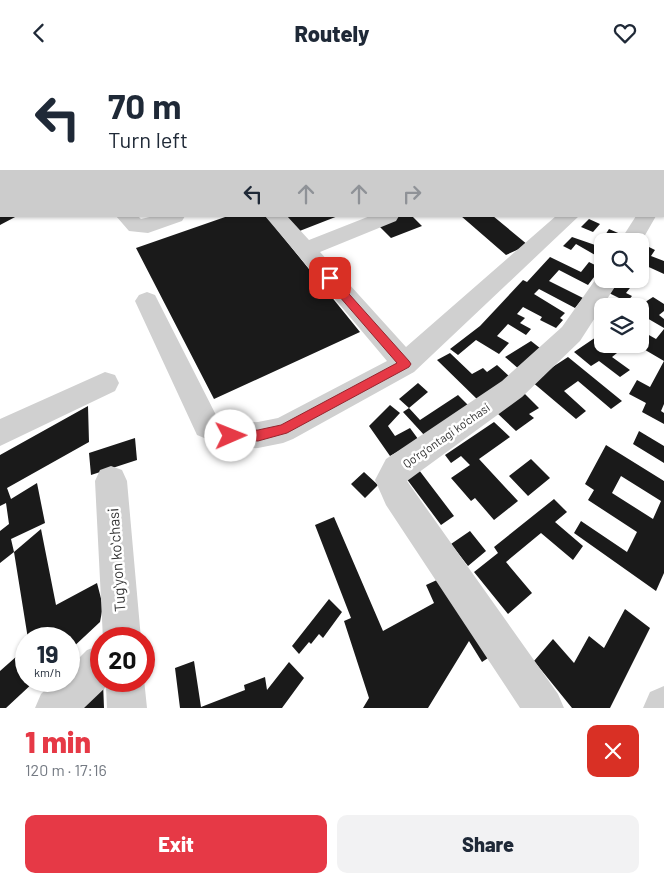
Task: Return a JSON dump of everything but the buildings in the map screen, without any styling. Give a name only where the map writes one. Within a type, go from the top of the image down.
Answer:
[{"type":"street","points":[[127,217],[136,226],[148,225],[172,217]]},
{"type":"street","points":[[277,217],[405,364]]},
{"type":"street","points":[[305,249],[386,217]]},
{"type":"street","points":[[636,233],[645,217]]},
{"type":"street","points":[[147,301],[207,426],[231,436],[258,435],[283,429],[405,364],[561,219]]},
{"type":"street","name":"Qo‘rg‘ontagi ko‘chasi","points":[[544,708],[397,494],[390,480],[398,469],[512,389],[571,334],[602,288]]},
{"type":"street","points":[[2,429],[105,383]]},
{"type":"street","name":"Tugʻyon koʻchasi","points":[[111,481],[121,627]]},
{"type":"street","points":[[55,708],[90,675]]},
{"type":"street","points":[[125,692],[126,708]]},
{"type":"route","points":[[231,436],[258,435],[283,429],[405,364],[330,278]]}]
